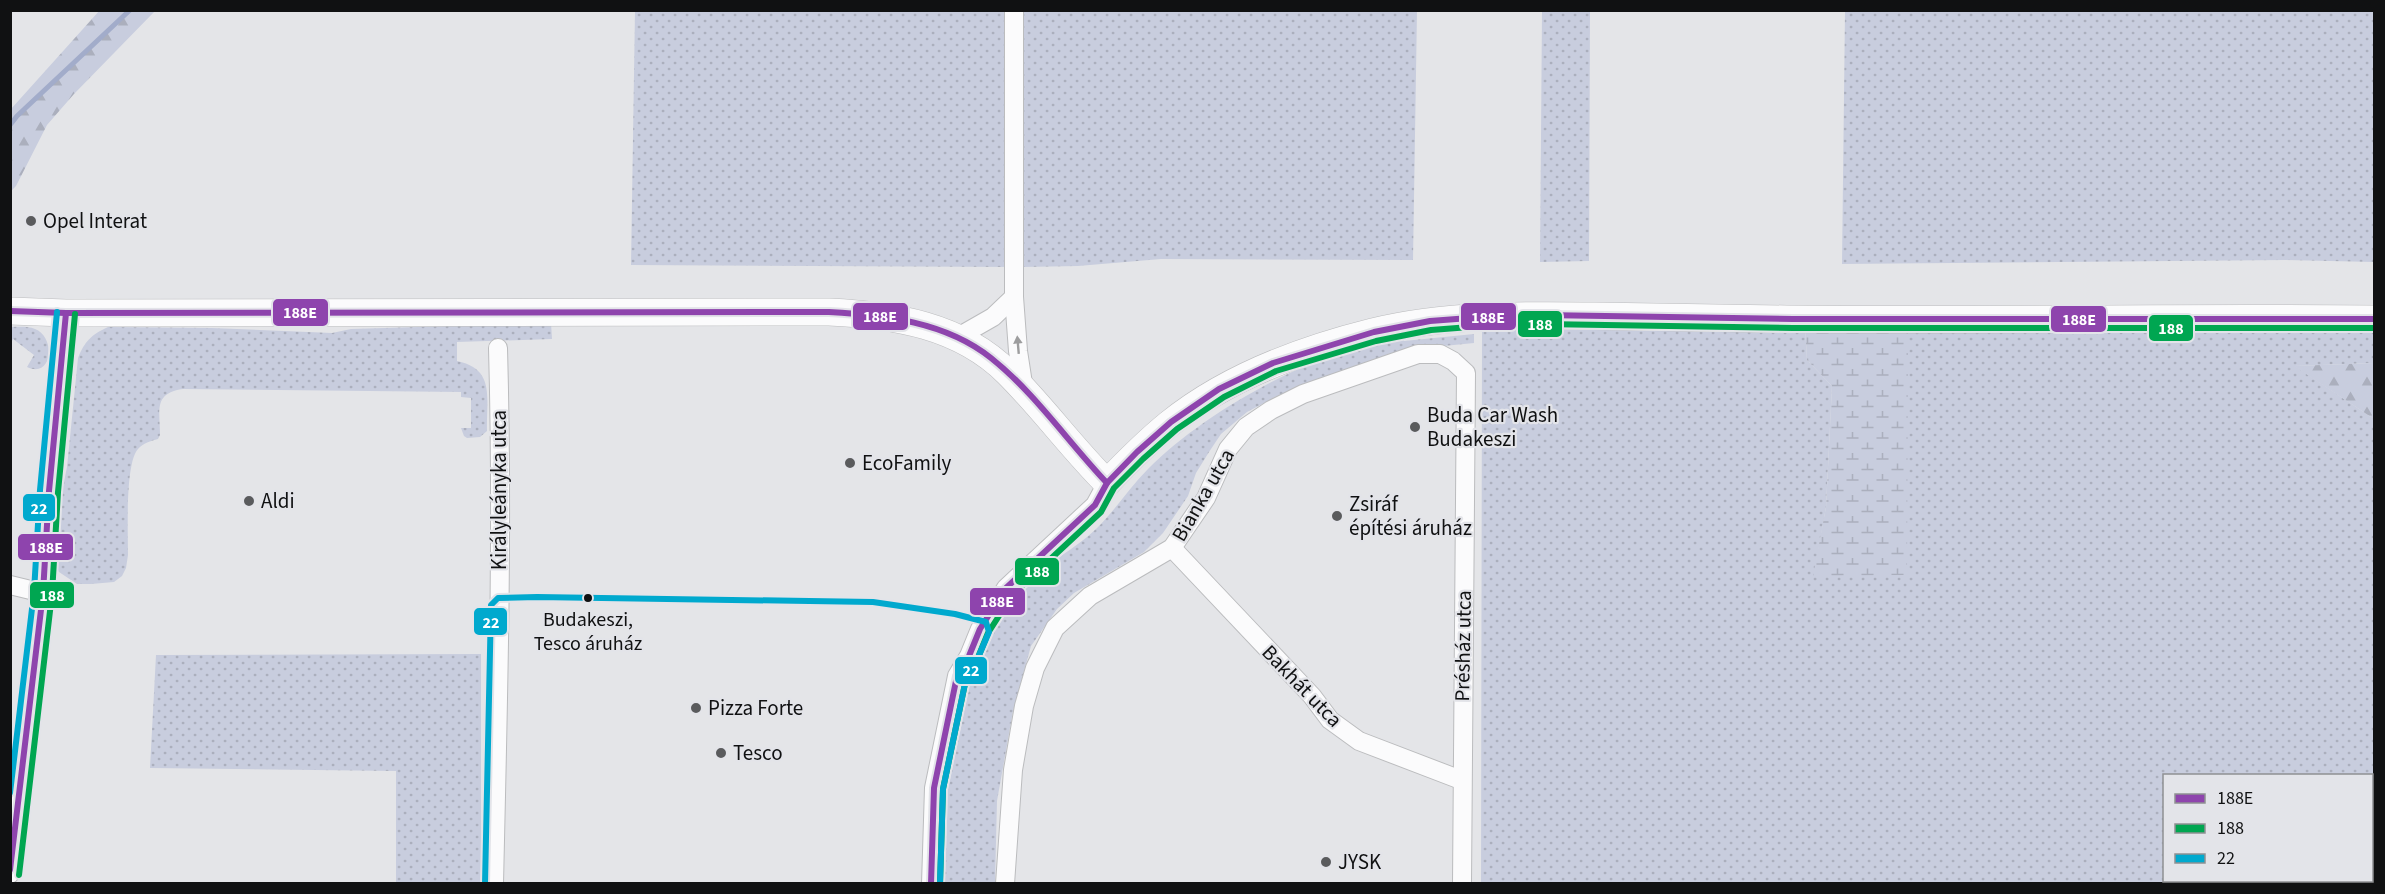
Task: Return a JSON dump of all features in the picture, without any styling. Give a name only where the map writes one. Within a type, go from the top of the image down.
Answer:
[{"type":"main road","points":[[10,311],[66,313],[829,312],[898,318],[927,325],[958,337],[1008,372],[1082,459],[1107,483],[1171,422],[1220,389],[1273,363],[1319,347],[1374,332],[1430,321],[1542,315],[1792,319],[2374,319]]},
{"type":"street","points":[[1014,10],[1014,297],[1024,392]]},
{"type":"street","points":[[958,337],[993,317],[1014,297]]},
{"type":"street","points":[[10,874],[44,593],[53,446],[66,313]]},
{"type":"street","name":"Királyleányka utca","points":[[494,884],[500,587],[498,348]]},
{"type":"street","name":"Bianka utca","points":[[1005,884],[1012,770],[1024,706],[1035,668],[1044,648],[1055,628],[1090,596],[1172,548],[1206,498],[1228,449],[1246,427],[1271,410],[1303,394],[1418,354],[1440,354],[1453,361],[1466,373],[1467,409]]},
{"type":"street","name":"Présház utca","points":[[1462,884],[1461,780],[1467,409]]},
{"type":"street","points":[[931,884],[933,788],[957,676],[969,656],[980,629],[1006,588],[1095,506],[1107,483]]},
{"type":"street","name":"Bakhát utca","points":[[1172,548],[1312,696],[1330,720],[1359,741],[1461,780]]},
{"type":"street","points":[[10,585],[44,593]]},
{"type":"green space","points":[[100,10],[155,11],[47,125],[16,186],[11,191],[11,109]]},
{"type":"green space","points":[[635,11],[1417,11],[1413,260],[1161,259],[1078,266],[1022,267],[631,265]]},
{"type":"green space","points":[[1542,11],[1590,11],[1589,261],[1540,262]]},
{"type":"green space","points":[[1845,11],[2374,11],[2374,262],[2286,260],[1842,264]]},
{"type":"green space","points":[[551,323],[552,339],[457,342],[457,361],[478,371],[486,387],[487,431],[480,437],[467,438],[464,436],[461,428],[471,428],[471,398],[461,397],[461,392],[183,389],[173,391],[167,394],[160,404],[158,439],[142,445],[134,457],[128,499],[128,555],[122,576],[114,582],[77,584],[59,572],[52,559],[51,545],[67,467],[78,358],[89,339],[108,327],[332,333],[351,329]]},
{"type":"green space","points":[[1805,325],[1807,360],[1832,386],[1826,507],[1814,575],[1908,328],[2374,333],[2374,363],[2295,366],[2374,419],[2374,883],[1481,884],[1482,329]]},
{"type":"green space","points":[[1805,325],[1908,328],[1907,575],[1813,576],[1826,507],[1832,386],[1807,360]]},
{"type":"green space","points":[[11,327],[29,327],[42,333],[49,348],[49,356],[42,367],[36,369],[27,367],[34,355],[13,339],[11,343]]},
{"type":"green space","points":[[1474,334],[1474,343],[1403,350],[1318,379],[1277,396],[1247,412],[1221,434],[1196,473],[1188,496],[1163,533],[1144,552],[1074,593],[1057,609],[1031,646],[1013,711],[997,801],[995,883],[939,884],[948,775],[962,698],[973,662],[988,629],[1016,589],[1090,535],[1165,453],[1206,421],[1251,393],[1319,360],[1402,335],[1404,341]]},
{"type":"green space","points":[[2374,363],[2374,419],[2294,366]]},
{"type":"green space","points":[[481,654],[481,883],[396,883],[396,771],[150,768],[156,655]]},
{"type":"waterway","points":[[10,125],[130,10]]},
{"type":"transit line","name":"188E","points":[[10,311],[66,313],[829,312],[893,318],[935,328],[955,336],[991,358],[1037,402],[1107,483]]},
{"type":"transit line","name":"22","points":[[10,793],[34,592],[40,490],[57,312]]},
{"type":"transit line","name":"188E","points":[[10,870],[43,593],[49,491],[66,313]]},
{"type":"transit line","name":"188","points":[[19,875],[52,594],[58,492],[75,314]]},
{"type":"transit line","name":"188E","points":[[931,884],[934,788],[957,676],[969,656],[980,629],[1006,588],[1095,505],[1107,483],[1171,422],[1219,389],[1273,363],[1374,332],[1430,321],[1483,317],[1542,315],[1793,319],[2374,319]]},
{"type":"transit line","name":"188","points":[[940,884],[943,789],[966,679],[988,633],[1013,594],[1101,512],[1114,488],[1177,429],[1224,397],[1276,371],[1376,341],[1431,330],[1483,326],[1542,324],[1793,328],[2374,328]]},
{"type":"transit line","name":"22","points":[[485,884],[491,605],[498,598],[537,597],[873,602],[955,614],[986,622],[989,632],[966,679],[943,789],[940,884]]},
{"type":"place","name":"Opel Interat","points":[[31,221]]},
{"type":"place","name":"Buda Car Wash Budakeszi","points":[[1415,427]]},
{"type":"place","name":"EcoFamily","points":[[850,463]]},
{"type":"place","name":"Aldi","points":[[249,501]]},
{"type":"place","name":"Zsiráf építési áruház","points":[[1337,516]]},
{"type":"place","name":"Budakeszi, Tesco áruház","points":[[588,598]]},
{"type":"place","name":"Pizza Forte","points":[[696,708]]},
{"type":"place","name":"Tesco","points":[[721,753]]},
{"type":"place","name":"JYSK","points":[[1326,862]]}]
